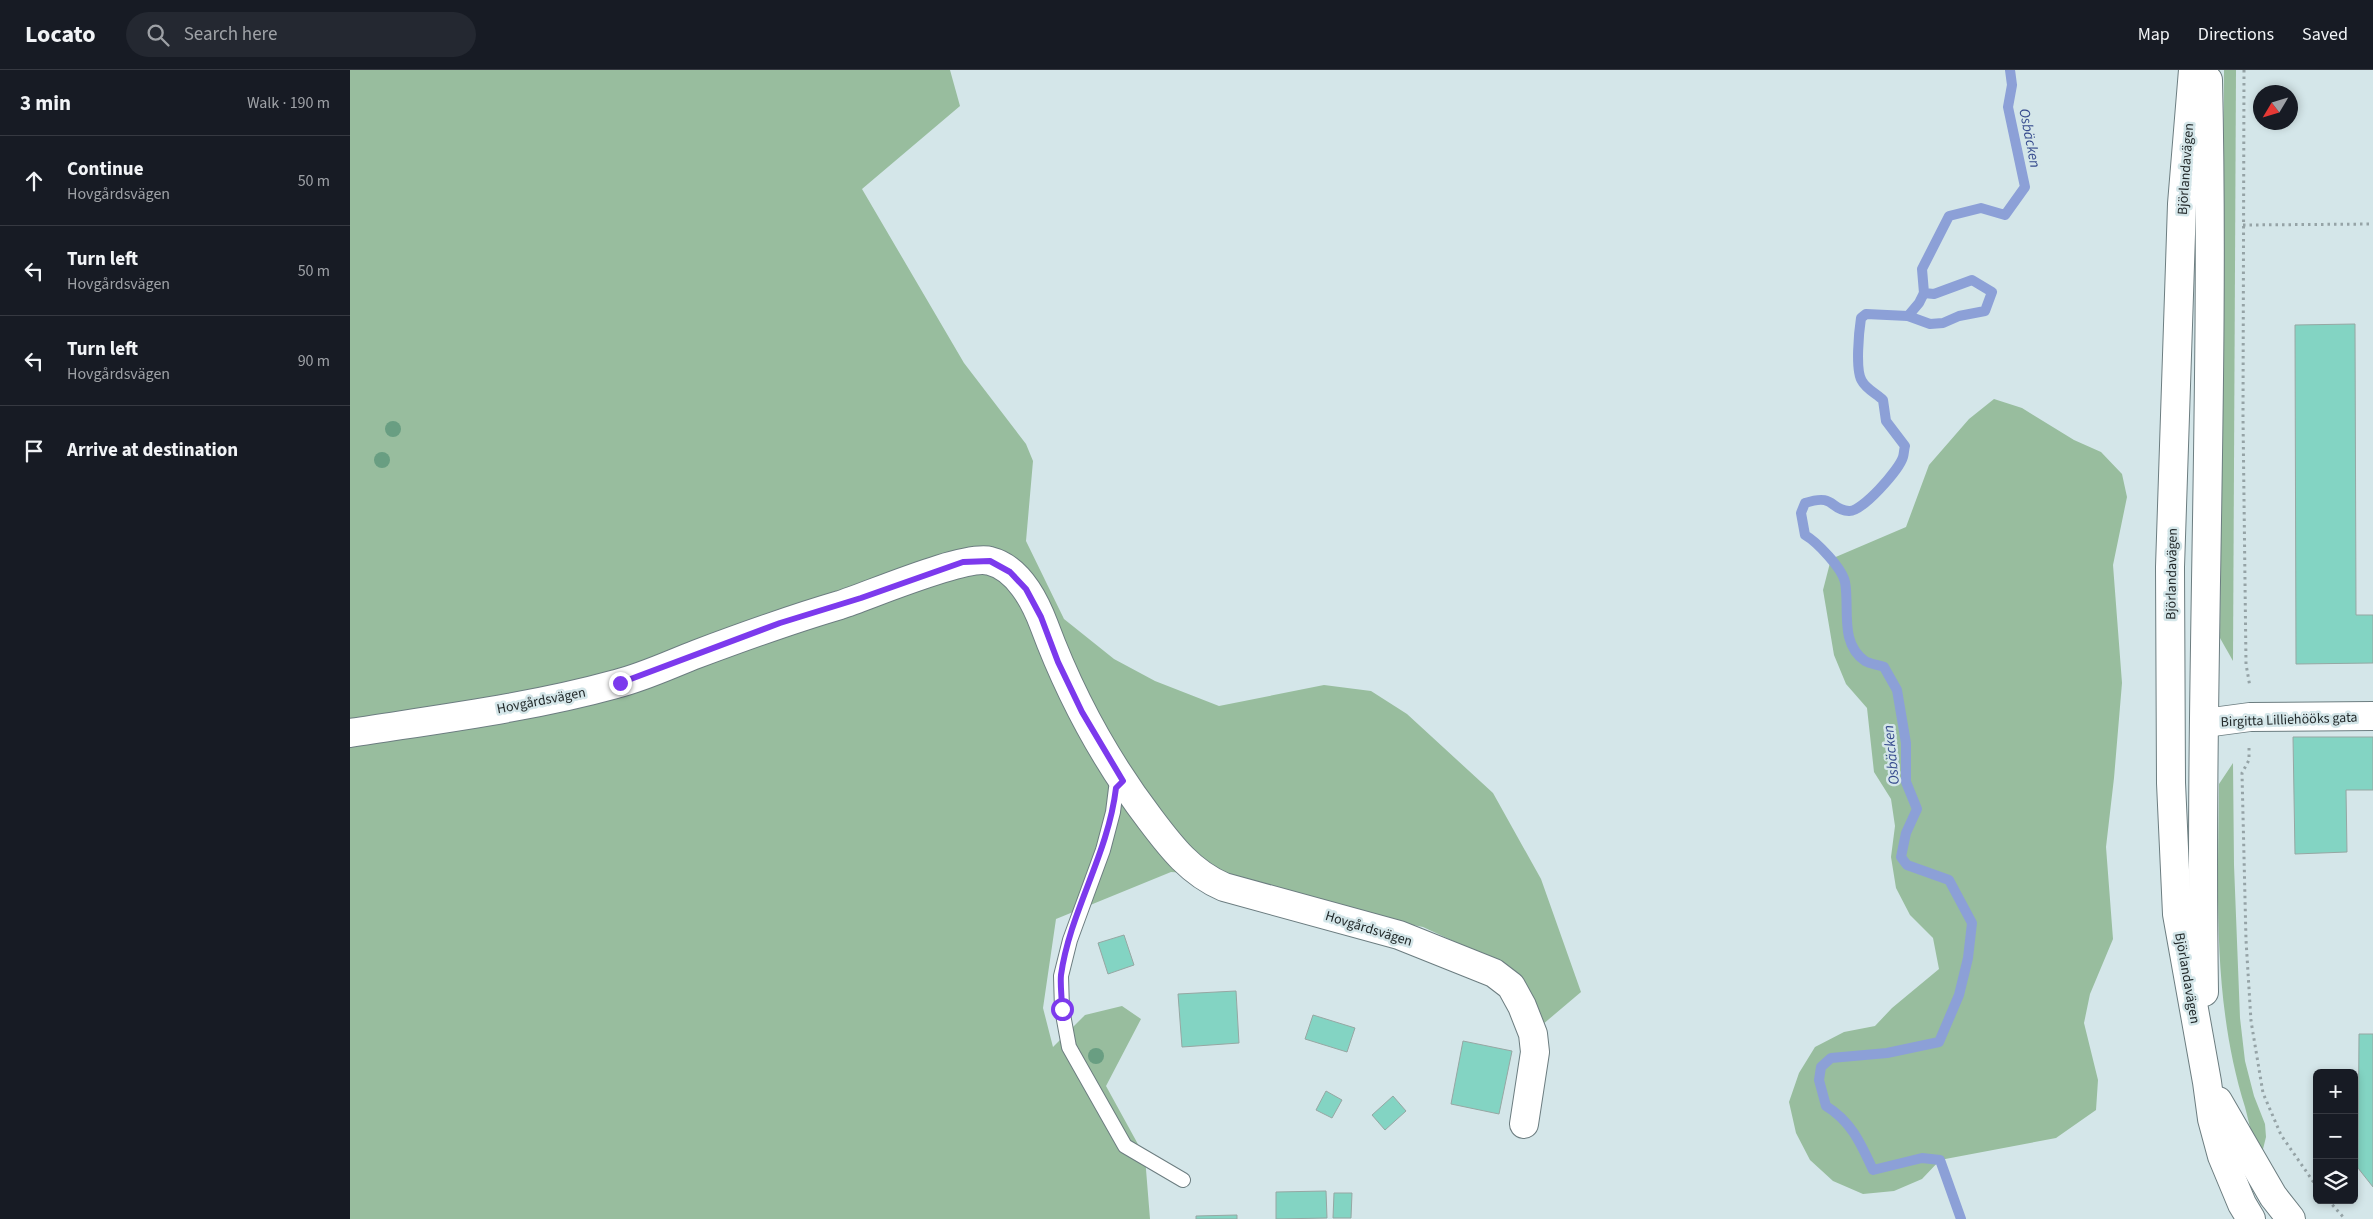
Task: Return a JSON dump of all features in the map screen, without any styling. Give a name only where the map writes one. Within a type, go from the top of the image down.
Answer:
[{"type":"street","name":"Björlandavägen","points":[[2193,70],[2182,204],[2170,567],[2170,724],[2177,914],[2212,1119],[2222,1156],[2242,1204],[2251,1219]]},
{"type":"street","name":"Björlandavägen","points":[[2207,70],[2210,177],[2202,849],[2206,1079],[2273,1196],[2291,1219]]},
{"type":"street","name":"Hovgårdsvägen","points":[[350,733],[563,698],[620,683],[780,623],[861,598],[963,562],[990,561],[1010,572],[1026,589],[1041,617],[1058,662],[1082,712],[1123,781],[1178,856],[1207,880],[1224,887],[1399,936],[1494,973],[1511,986],[1522,1006],[1533,1034],[1535,1052],[1524,1124]]},
{"type":"street","name":"Birgitta Lilliehööks gata","points":[[2170,724],[2204,723],[2250,718],[2373,716]]},
{"type":"lane","points":[[1123,781],[1116,788],[1113,812],[1103,850],[1070,940],[1061,976],[1062,1009],[1069,1047],[1125,1146],[1184,1180]]},
{"type":"path","points":[[2244,70],[2243,225],[2246,664],[2250,679],[2250,718],[2249,760],[2242,773],[2246,940],[2251,1021],[2263,1093],[2281,1135],[2313,1181]]},
{"type":"path","points":[[2243,225],[2373,224]]},
{"type":"path","points":[[2332,1204],[2345,1219]]},
{"type":"green space","points":[[350,70],[950,70],[960,106],[862,189],[964,363],[1026,444],[1033,461],[1026,541],[1064,619],[1114,659],[1155,681],[1219,706],[1324,685],[1371,691],[1407,714],[1493,793],[1541,879],[1581,992],[1542,1025],[1507,966],[1423,927],[1309,904],[1230,876],[1171,872],[1056,919],[1043,1008],[1053,1047],[1085,1015],[1122,1006],[1141,1019],[1106,1086],[1145,1157],[1150,1219],[350,1219]]},
{"type":"green space","points":[[2224,70],[2236,70],[2233,661],[2220,638]]},
{"type":"green space","points":[[1994,399],[2022,408],[2074,440],[2101,452],[2122,474],[2127,497],[2113,565],[2122,683],[2106,847],[2113,939],[2090,994],[2084,1023],[2098,1080],[2096,1110],[2056,1138],[1940,1160],[1922,1179],[1894,1191],[1863,1194],[1833,1181],[1810,1160],[1796,1133],[1789,1102],[1799,1073],[1815,1047],[1844,1032],[1875,1026],[1892,1008],[1939,969],[1933,938],[1910,915],[1896,888],[1891,857],[1895,826],[1891,799],[1874,772],[1867,708],[1846,684],[1834,655],[1823,590],[1831,559],[1906,527],[1929,465],[1969,419]]},
{"type":"green space","points":[[2233,763],[2234,865],[2240,1018],[2245,1061],[2254,1096],[2265,1124],[2266,1137],[2262,1153],[2251,1131],[2234,1067],[2222,987],[2219,947],[2219,784]]},
{"type":"building","points":[[2355,324],[2356,615],[2373,615],[2373,663],[2296,664],[2295,325]]},
{"type":"building","points":[[2293,737],[2373,737],[2373,790],[2346,790],[2347,852],[2295,854]]},
{"type":"building","points":[[1124,935],[1134,965],[1108,974],[1098,943]]},
{"type":"building","points":[[1236,991],[1239,1043],[1182,1047],[1178,994]]},
{"type":"building","points":[[1313,1015],[1355,1028],[1347,1052],[1305,1039]]},
{"type":"building","points":[[2359,1034],[2373,1034],[2373,1187],[2358,1168]]},
{"type":"building","points":[[1463,1041],[1512,1051],[1499,1114],[1451,1104]]},
{"type":"building","points":[[1326,1091],[1342,1100],[1332,1118],[1316,1110]]},
{"type":"building","points":[[1393,1096],[1406,1111],[1385,1130],[1372,1115]]},
{"type":"building","points":[[1326,1191],[1327,1218],[1276,1219],[1276,1192]]},
{"type":"building","points":[[1334,1193],[1352,1193],[1351,1218],[1333,1218]]},
{"type":"building","points":[[1237,1215],[1237,1219],[1196,1219],[1196,1216]]},
{"type":"waterway","name":"Osbäcken","points":[[1961,1219],[1940,1160],[1922,1158],[1873,1170],[1849,1126],[1826,1106],[1819,1080],[1821,1067],[1831,1058],[1887,1053],[1939,1042],[1959,995],[1968,958],[1972,923],[1949,880],[1907,865],[1901,857],[1906,833],[1917,809],[1906,782],[1906,743],[1897,690],[1884,667],[1865,661],[1857,654],[1852,645],[1847,624],[1846,592],[1843,576],[1816,543],[1805,535],[1801,513],[1805,503],[1815,500],[1827,501],[1843,510],[1855,510],[1871,498],[1895,471],[1903,457],[1905,446],[1886,421],[1883,400],[1866,386],[1860,376],[1858,351],[1861,318],[1866,314],[1908,316],[1930,324],[1943,323],[1959,316],[1985,311],[1992,292],[1972,280],[1934,294],[1924,293],[1922,269],[1949,216],[1981,208],[2005,215],[2025,187],[2008,107],[2012,85],[2010,70]]},
{"type":"waterway","name":"Osbäcken","points":[[1908,316],[1919,303],[1924,293]]},
{"type":"route","points":[[620,683],[780,623],[861,598],[963,562],[990,561],[1010,572],[1026,589],[1041,617],[1058,662],[1082,712],[1111,765],[1123,781],[1116,788],[1113,812],[1103,850],[1070,940],[1061,976],[1062,1009]]}]
